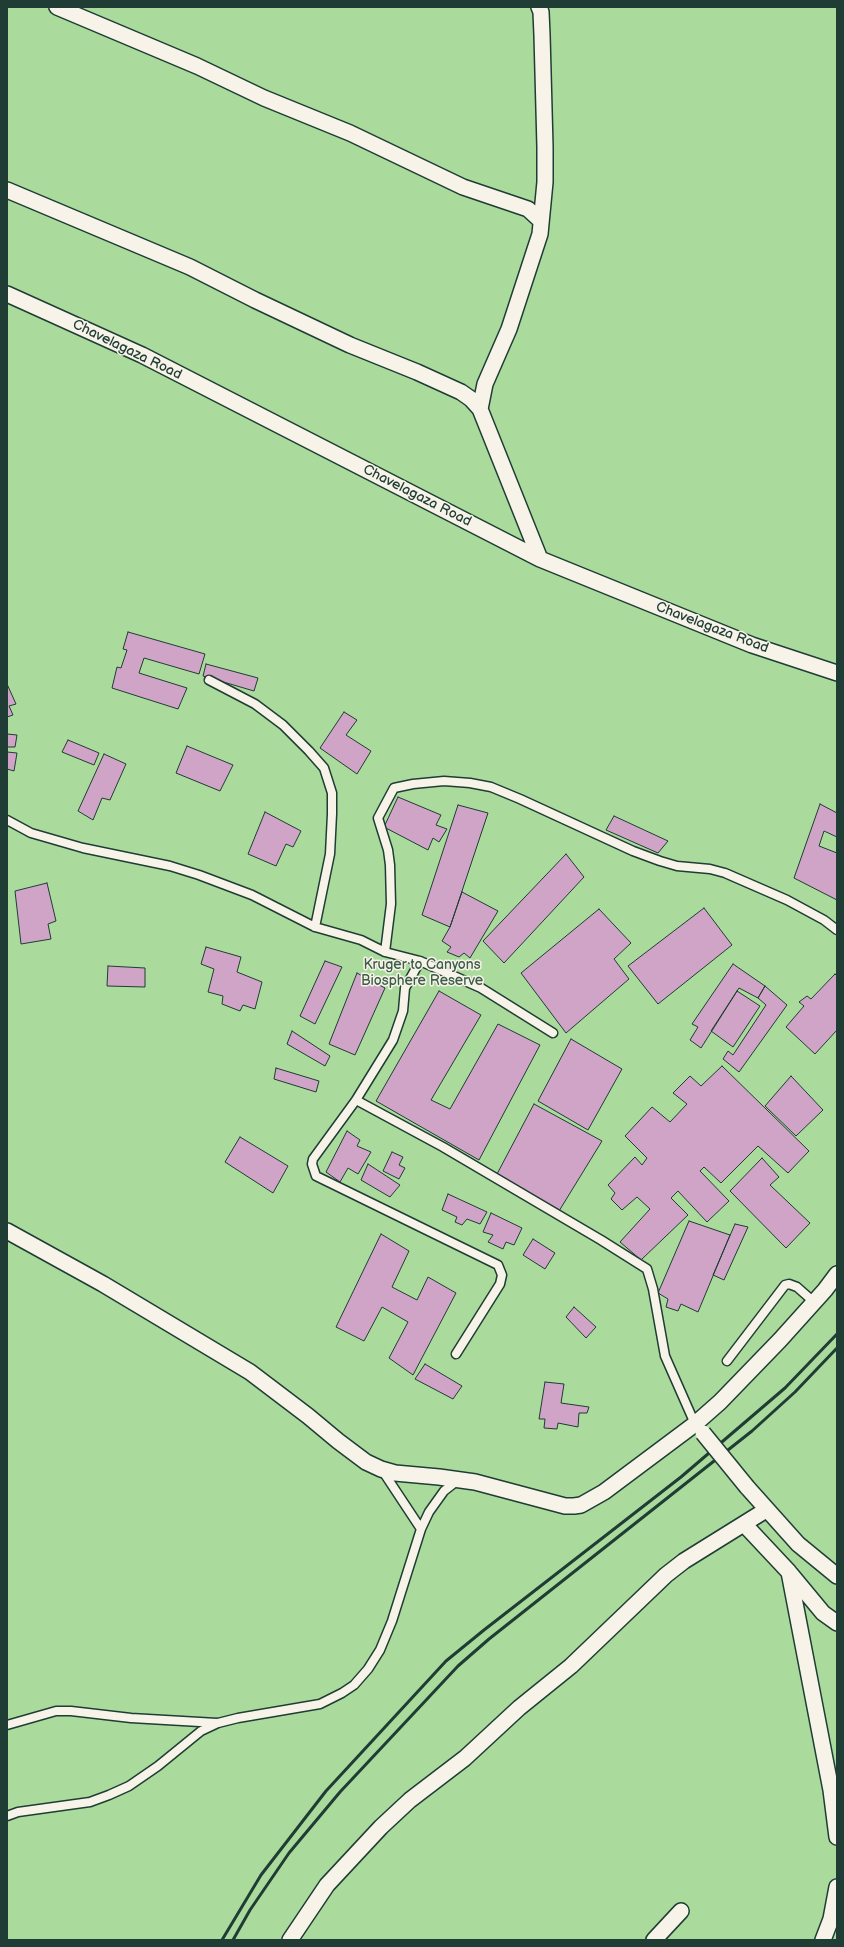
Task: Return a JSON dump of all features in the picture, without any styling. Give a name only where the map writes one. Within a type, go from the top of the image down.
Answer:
[{"type":"street","points":[[57,7],[197,66],[264,98],[350,133],[463,187],[528,209],[541,221]]},
{"type":"street","points":[[480,409],[485,384],[509,329],[538,243],[544,182],[545,147],[542,24],[539,7]]},
{"type":"street","points":[[7,190],[190,266],[255,300],[350,345],[424,374],[461,392],[471,399],[480,409],[540,559]]},
{"type":"street","name":"Chavelagaza Road","points":[[7,294],[142,355],[540,559],[752,645],[837,673]]},
{"type":"street","points":[[7,1231],[103,1284],[250,1372],[366,1462],[381,1469],[396,1473],[459,1480],[565,1506],[581,1506],[699,1429],[814,1302],[837,1274]]},
{"type":"street","points":[[699,1429],[766,1510],[798,1544],[837,1576]]},
{"type":"street","points":[[290,1940],[327,1886],[354,1855],[404,1806],[465,1758],[519,1708],[570,1666],[666,1575],[684,1561],[766,1510]]},
{"type":"street","points":[[744,1524],[789,1572],[823,1613],[837,1623]]},
{"type":"street","points":[[789,1572],[831,1790],[837,1837]]},
{"type":"street","points":[[823,1940],[831,1919],[837,1887]]},
{"type":"street","points":[[654,1940],[682,1911]]},
{"type":"lane","points":[[209,680],[255,704],[283,725],[324,768],[332,793],[330,854],[315,927]]},
{"type":"lane","points":[[385,952],[391,904],[390,865],[388,850],[378,818],[394,788],[413,784],[444,781],[470,783],[491,787],[633,851],[660,861],[677,866],[710,869],[725,873],[787,900],[824,920],[837,930]]},
{"type":"lane","points":[[7,820],[39,835],[83,848],[170,866],[252,895],[315,927],[361,940],[385,952],[420,961],[481,988],[553,1033]]},
{"type":"lane","points":[[420,961],[405,988],[402,1011],[393,1040],[356,1100],[313,1159],[312,1170],[316,1176],[498,1265],[502,1275],[500,1284],[456,1354]]},
{"type":"lane","points":[[356,1100],[450,1151],[602,1240],[647,1269],[653,1288],[665,1356],[699,1429]]},
{"type":"lane","points":[[727,1361],[785,1285],[789,1284],[796,1287],[814,1302]]},
{"type":"lane","points":[[381,1469],[421,1529]]},
{"type":"lane","points":[[7,1816],[18,1812],[90,1802],[129,1786],[158,1766],[201,1731],[218,1723],[238,1718],[320,1704],[354,1685],[368,1669],[386,1636],[421,1529],[437,1498],[459,1480]]},
{"type":"lane","points":[[7,1725],[56,1711],[70,1711],[131,1718],[218,1723]]},
{"type":"green space","name":"Kruger to Canyons Biosphere Reserve","points":[[7,7],[837,7],[837,1940],[7,1940]]},
{"type":"building","points":[[128,632],[205,654],[199,674],[144,658],[139,673],[187,688],[178,709],[112,688],[117,667],[121,668],[127,650],[123,649]]},
{"type":"building","points":[[206,664],[258,678],[254,691],[203,676]]},
{"type":"building","points":[[7,684],[16,704],[9,706],[13,715],[7,717]]},
{"type":"building","points":[[344,712],[357,720],[346,735],[371,751],[357,774],[320,748]]},
{"type":"building","points":[[7,734],[17,735],[15,747],[7,747]]},
{"type":"building","points":[[68,740],[99,753],[94,765],[62,752]]},
{"type":"building","points":[[187,746],[233,765],[220,791],[176,773]]},
{"type":"building","points":[[7,752],[17,753],[14,771],[7,769]]},
{"type":"building","points":[[104,754],[126,764],[110,800],[102,798],[93,820],[78,811]]},
{"type":"building","points":[[398,797],[441,815],[436,825],[447,829],[439,842],[433,838],[428,850],[384,827]]},
{"type":"building","points":[[820,804],[837,813],[837,837],[824,831],[819,846],[837,853],[837,900],[794,878]]},
{"type":"building","points":[[458,805],[488,813],[450,927],[422,915]]},
{"type":"building","points":[[265,812],[301,831],[293,847],[286,844],[276,866],[248,854]]},
{"type":"building","points":[[614,816],[668,841],[658,853],[606,830]]},
{"type":"building","points":[[566,854],[584,877],[504,963],[483,941]]},
{"type":"building","points":[[47,883],[56,921],[48,924],[51,939],[21,944],[15,891]]},
{"type":"building","points":[[462,892],[498,911],[470,958],[464,953],[459,957],[447,952],[451,947],[442,941],[450,927]]},
{"type":"building","points":[[704,908],[732,945],[658,1004],[628,966]]},
{"type":"building","points":[[599,909],[631,943],[614,959],[629,979],[566,1033],[521,973]]},
{"type":"building","points":[[206,947],[241,957],[237,972],[262,982],[255,1009],[243,1005],[240,1011],[222,1004],[223,996],[208,992],[214,969],[201,964]]},
{"type":"building","points":[[325,961],[342,967],[315,1024],[300,1016]]},
{"type":"building","points":[[733,964],[765,986],[758,998],[739,988],[701,1048],[690,1040],[698,1027],[692,1024]]},
{"type":"building","points":[[108,966],[145,968],[145,987],[107,986]]},
{"type":"building","points":[[357,973],[385,988],[355,1055],[329,1044]]},
{"type":"building","points":[[835,974],[837,976],[837,1030],[815,1054],[786,1027],[804,1006],[799,1002],[807,996],[811,999]]},
{"type":"building","points":[[765,986],[787,1005],[739,1072],[723,1059],[728,1051],[733,1055],[766,1005],[758,998]]},
{"type":"building","points":[[439,991],[481,1015],[431,1100],[450,1109],[498,1024],[540,1045],[479,1160],[376,1101]]},
{"type":"building","points":[[737,991],[760,1006],[733,1047],[711,1031]]},
{"type":"building","points":[[292,1031],[330,1056],[325,1066],[287,1044]]},
{"type":"building","points":[[571,1039],[622,1069],[588,1130],[538,1101]]},
{"type":"building","points":[[722,1066],[809,1151],[788,1173],[758,1146],[721,1183],[704,1167],[700,1171],[729,1201],[707,1222],[678,1191],[671,1198],[688,1215],[641,1260],[620,1242],[650,1209],[637,1197],[622,1210],[611,1199],[615,1193],[608,1185],[635,1157],[642,1165],[647,1158],[625,1136],[652,1107],[670,1122],[687,1104],[673,1093],[690,1076],[701,1086]]},
{"type":"building","points":[[276,1068],[319,1081],[316,1092],[274,1079]]},
{"type":"building","points":[[791,1076],[823,1110],[796,1136],[765,1106]]},
{"type":"building","points":[[534,1104],[602,1141],[559,1211],[497,1174]]},
{"type":"building","points":[[347,1131],[360,1140],[357,1146],[371,1152],[358,1174],[348,1168],[340,1182],[326,1172]]},
{"type":"building","points":[[240,1137],[288,1166],[273,1193],[225,1162]]},
{"type":"building","points":[[392,1152],[403,1157],[399,1165],[405,1168],[399,1179],[383,1171]]},
{"type":"building","points":[[762,1158],[779,1177],[770,1185],[810,1223],[786,1248],[730,1191]]},
{"type":"building","points":[[368,1164],[400,1185],[390,1197],[361,1180]]},
{"type":"building","points":[[448,1194],[487,1212],[480,1224],[467,1219],[462,1225],[455,1222],[457,1217],[442,1210]]},
{"type":"building","points":[[491,1213],[522,1228],[514,1245],[506,1242],[503,1249],[488,1242],[493,1235],[483,1232]]},
{"type":"building","points":[[689,1221],[730,1235],[698,1312],[681,1304],[678,1311],[666,1307],[668,1299],[658,1293]]},
{"type":"building","points":[[735,1224],[748,1227],[724,1280],[713,1275]]},
{"type":"building","points":[[381,1234],[409,1251],[392,1287],[417,1300],[428,1277],[456,1293],[413,1375],[389,1358],[408,1322],[382,1307],[364,1341],[336,1327]]},
{"type":"building","points":[[533,1239],[555,1253],[545,1269],[523,1255]]},
{"type":"building","points":[[574,1307],[596,1327],[586,1338],[566,1317]]},
{"type":"building","points":[[425,1364],[462,1386],[453,1399],[415,1379]]},
{"type":"building","points":[[545,1382],[564,1384],[561,1403],[589,1407],[587,1413],[579,1413],[578,1427],[558,1423],[557,1429],[544,1428],[545,1419],[539,1419]]},
{"type":"railway","points":[[222,1940],[261,1875],[326,1791],[446,1661],[681,1477],[785,1388],[837,1334]]},
{"type":"railway","points":[[233,1940],[250,1910],[289,1853],[340,1792],[458,1666],[489,1639],[752,1431],[795,1392],[837,1348]]}]
